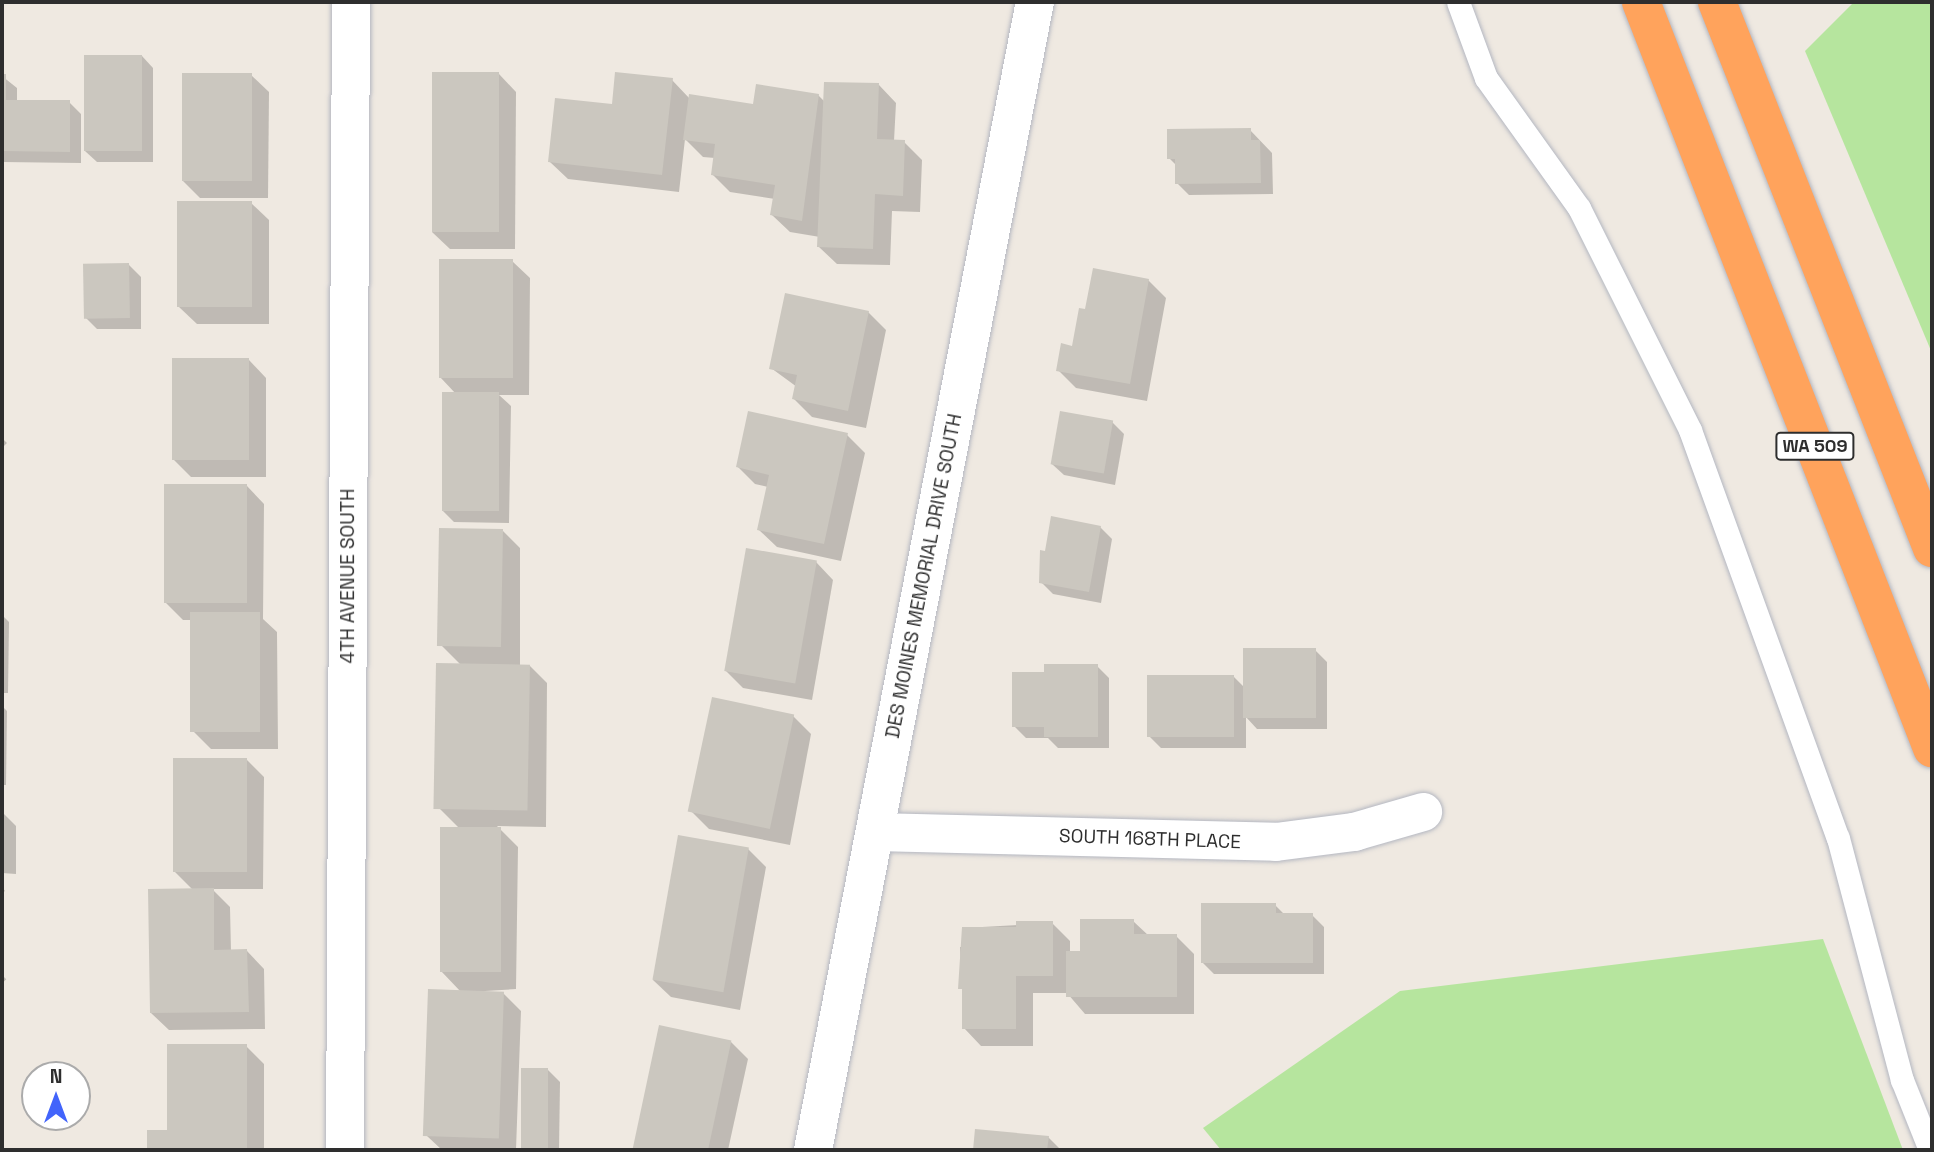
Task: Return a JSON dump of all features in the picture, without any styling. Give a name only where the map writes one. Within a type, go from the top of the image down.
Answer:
[{"type":"highway","name":"WA 509","points":[[1641,2],[1932,748]]},
{"type":"highway","points":[[1717,2],[1932,548]]},
{"type":"street","name":"4TH AVENUE SOUTH","points":[[345,1150],[351,2]]},
{"type":"street","name":"DES MOINES MEMORIAL DRIVE SOUTH","points":[[813,1150],[1035,2]]},
{"type":"street","name":"SOUTH 168TH PLACE","points":[[875,832],[1276,842],[1354,832],[1423,812]]},
{"type":"lane","points":[[1458,2],[1486,78],[1580,208],[1690,429],[1838,838],[1902,1080],[1930,1150]]},
{"type":"green space","points":[[1854,2],[1932,2],[1932,353],[1805,51]]},
{"type":"green space","points":[[1823,939],[1903,1150],[1221,1150],[1203,1128],[1400,991]]},
{"type":"building","points":[[84,55],[142,55],[142,151],[84,151]]},
{"type":"building","points":[[432,72],[499,72],[499,232],[432,232]]},
{"type":"building","points":[[615,72],[673,78],[662,175],[548,162],[555,98],[612,104]]},
{"type":"building","points":[[182,73],[252,73],[252,181],[182,181]]},
{"type":"building","points":[[2,74],[6,74],[6,100],[70,100],[70,152],[2,151]]},
{"type":"building","points":[[824,82],[879,83],[877,139],[905,140],[903,196],[875,194],[873,249],[817,247]]},
{"type":"building","points":[[756,84],[819,94],[802,221],[770,215],[775,185],[711,175],[715,144],[683,140],[689,94],[753,104]]},
{"type":"building","points":[[1251,128],[1251,140],[1260,140],[1261,183],[1175,184],[1175,159],[1167,159],[1167,129]]},
{"type":"building","points":[[177,201],[252,201],[252,307],[177,307]]},
{"type":"building","points":[[439,259],[513,259],[513,378],[439,378]]},
{"type":"building","points":[[129,263],[130,318],[84,319],[83,264]]},
{"type":"building","points":[[1093,268],[1149,279],[1130,384],[1056,371],[1061,343],[1072,346],[1079,308],[1085,309]]},
{"type":"building","points":[[785,293],[869,311],[848,411],[792,399],[797,375],[769,369]]},
{"type":"building","points":[[172,358],[249,358],[249,460],[172,460]]},
{"type":"building","points":[[442,392],[499,392],[499,511],[442,511]]},
{"type":"building","points":[[748,411],[848,433],[824,544],[757,530],[769,475],[736,467]]},
{"type":"building","points":[[1060,411],[1113,420],[1104,474],[1051,464]]},
{"type":"building","points":[[164,484],[247,484],[247,603],[164,603]]},
{"type":"building","points":[[1051,516],[1101,526],[1089,592],[1039,583],[1040,550],[1045,551]]},
{"type":"building","points":[[439,528],[503,529],[501,647],[437,646]]},
{"type":"building","points":[[746,548],[817,561],[795,684],[724,671]]},
{"type":"building","points":[[190,612],[260,612],[260,732],[190,732]]},
{"type":"building","points":[[1243,648],[1316,648],[1316,718],[1243,718]]},
{"type":"building","points":[[436,663],[530,665],[527,811],[433,809]]},
{"type":"building","points":[[1044,664],[1098,664],[1098,737],[1044,737],[1044,727],[1012,727],[1012,672],[1044,672]]},
{"type":"building","points":[[1147,675],[1234,675],[1234,737],[1147,737]]},
{"type":"building","points":[[712,697],[794,714],[770,829],[688,811]]},
{"type":"building","points":[[173,758],[247,758],[247,872],[173,872]]},
{"type":"building","points":[[440,827],[501,827],[501,972],[440,972]]},
{"type":"building","points":[[678,835],[749,848],[723,992],[652,980]]},
{"type":"building","points":[[214,888],[214,950],[247,949],[249,1012],[150,1013],[148,889]]},
{"type":"building","points":[[1201,903],[1276,903],[1276,913],[1313,913],[1313,963],[1201,963]]},
{"type":"building","points":[[1080,919],[1134,919],[1134,934],[1177,934],[1177,997],[1066,997],[1066,951],[1080,951]]},
{"type":"building","points":[[1016,921],[1053,921],[1053,976],[1016,976],[1016,1029],[962,1029],[962,989],[958,989],[962,927],[1016,927]]},
{"type":"building","points":[[428,989],[504,992],[499,1139],[423,1136]]},
{"type":"building","points":[[659,1025],[731,1040],[708,1150],[632,1150]]},
{"type":"building","points":[[167,1044],[247,1044],[247,1150],[147,1150],[147,1130],[167,1130]]},
{"type":"building","points":[[521,1068],[548,1068],[548,1150],[521,1150]]},
{"type":"building","points":[[975,1129],[1049,1136],[1047,1150],[973,1150]]}]
